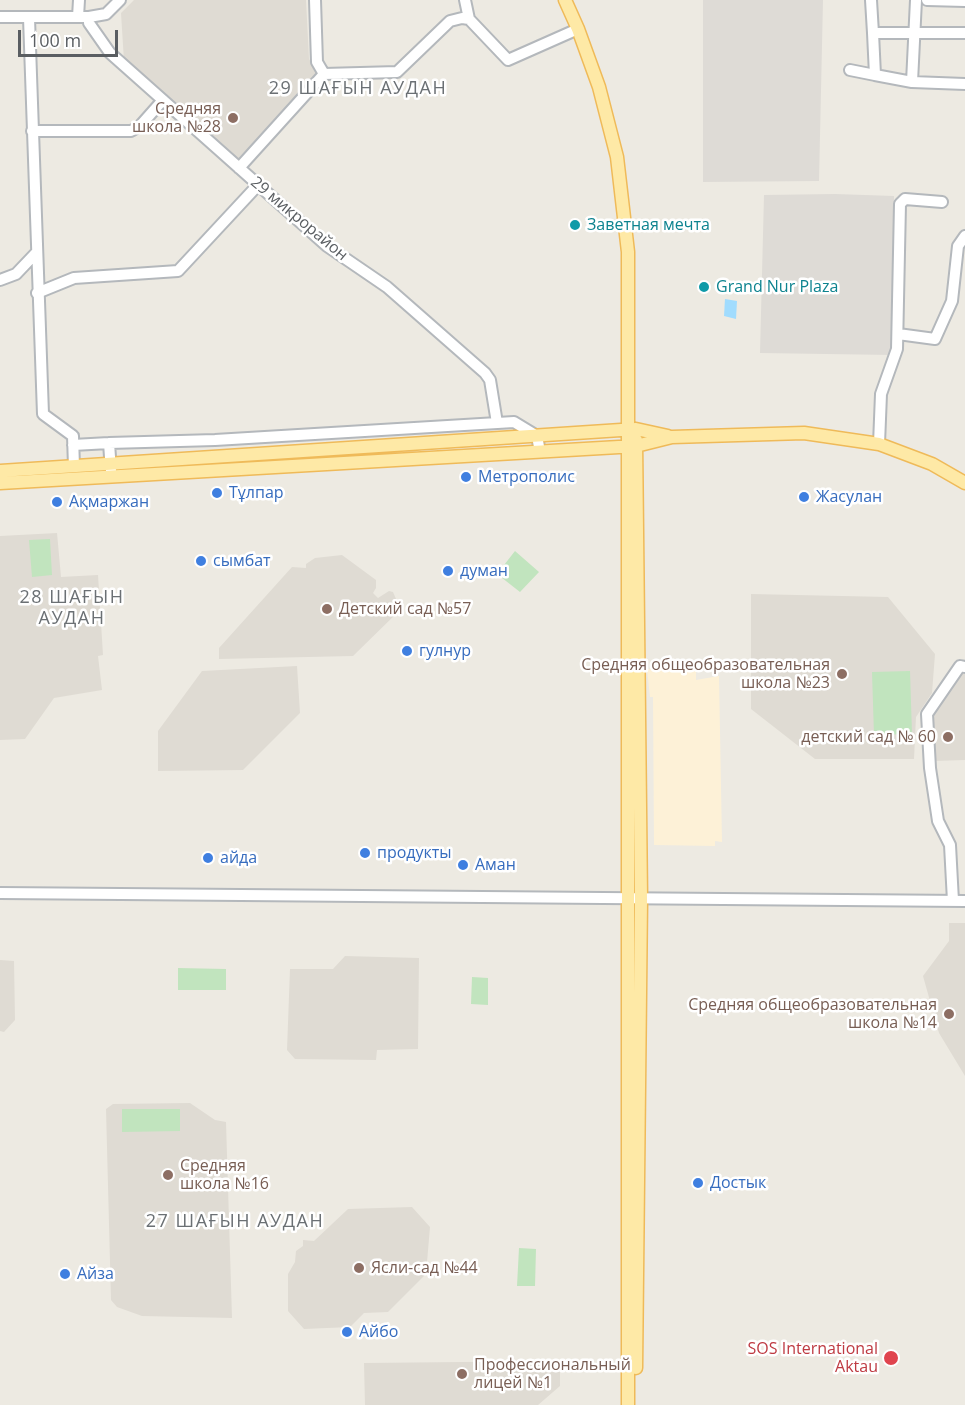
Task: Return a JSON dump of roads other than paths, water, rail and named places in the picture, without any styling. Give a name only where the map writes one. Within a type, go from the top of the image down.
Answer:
[{"type":"main road","points":[[565,0],[581,27]]},
{"type":"main road","points":[[573,0],[617,157],[631,279],[632,446],[627,899],[628,1405]]},
{"type":"main road","points":[[0,483],[111,470],[632,429],[672,437]]},
{"type":"main road","points":[[0,471],[74,467],[111,470],[540,452],[632,446],[672,437],[804,434],[879,444],[932,464],[965,483]]},
{"type":"main road","points":[[632,446],[640,899],[636,1405]]},
{"type":"street","points":[[79,0],[84,17]]},
{"type":"street","points":[[0,17],[84,17],[106,14],[120,0]]},
{"type":"street","points":[[315,0],[317,62],[324,74]]},
{"type":"street","points":[[465,0],[469,19],[508,60],[581,27]]},
{"type":"street","points":[[871,0],[875,75]]},
{"type":"street","points":[[912,82],[916,0]]},
{"type":"street","points":[[927,0],[965,0]]},
{"type":"street","name":"29 микрорайон","points":[[84,17],[110,53],[258,185],[327,246],[395,294],[485,373],[490,380],[497,423]]},
{"type":"street","points":[[29,18],[43,414],[73,436],[74,467]]},
{"type":"street","points":[[239,168],[324,74],[397,72],[450,21],[469,19]]},
{"type":"street","points":[[873,33],[965,33]]},
{"type":"street","points":[[849,70],[912,82],[965,84]]},
{"type":"street","points":[[32,131],[131,131],[140,126],[163,100]]},
{"type":"street","points":[[37,293],[74,278],[178,271],[258,185]]},
{"type":"street","points":[[879,444],[881,394],[897,349],[900,204],[905,200],[942,202]]},
{"type":"street","points":[[898,334],[935,339],[952,301],[958,246],[965,236]]},
{"type":"street","points":[[0,280],[16,274],[36,253]]},
{"type":"street","points":[[73,445],[215,440],[514,422],[537,436],[540,452]]},
{"type":"street","points":[[109,443],[111,470]]},
{"type":"street","points":[[953,901],[950,845],[938,821],[930,768],[927,714],[963,667]]},
{"type":"street","points":[[0,893],[965,901]]},
{"type":"water","points":[[725,299],[737,301],[736,319],[724,316]]},
{"type":"place","name":"Средняя школа №28","points":[[233,118]]},
{"type":"place","name":"Заветная мечта","points":[[575,225]]},
{"type":"place","name":"Grand Nur Plaza","points":[[704,287]]},
{"type":"place","name":"Метрополис","points":[[466,477]]},
{"type":"place","name":"Тұлпар","points":[[217,493]]},
{"type":"place","name":"Жасулан","points":[[804,497]]},
{"type":"place","name":"Ақмаржан","points":[[57,502]]},
{"type":"place","name":"сымбат","points":[[201,561]]},
{"type":"place","name":"думан","points":[[448,571]]},
{"type":"place","name":"Детский сад №57","points":[[327,609]]},
{"type":"place","name":"гулнур","points":[[407,651]]},
{"type":"place","name":"Средняя общеобразовательная школа №23","points":[[842,674]]},
{"type":"place","name":"детский сад № 60","points":[[948,737]]},
{"type":"place","name":"продукты","points":[[365,853]]},
{"type":"place","name":"айда","points":[[208,858]]},
{"type":"place","name":"Аман","points":[[463,865]]},
{"type":"place","name":"Cредняя общеобразовательная школа №14","points":[[949,1014]]},
{"type":"place","name":"Средняя школа №16","points":[[168,1175]]},
{"type":"place","name":"Достык","points":[[698,1183]]},
{"type":"place","name":"Ясли-сад №44","points":[[359,1268]]},
{"type":"place","name":"Айза","points":[[65,1274]]},
{"type":"place","name":"Айбо","points":[[347,1332]]},
{"type":"place","name":"SOS International Aktau","points":[[891,1358]]},
{"type":"place","name":"Профессиональный лицей №1","points":[[462,1374]]},
{"type":"district","name":"29 ШАҒЫН АУДАН","points":[[358,89]]},
{"type":"district","name":"28 ШАҒЫН АУДАН","points":[[72,608]]},
{"type":"district","name":"27 ШАҒЫН АУДАН","points":[[235,1222]]}]
